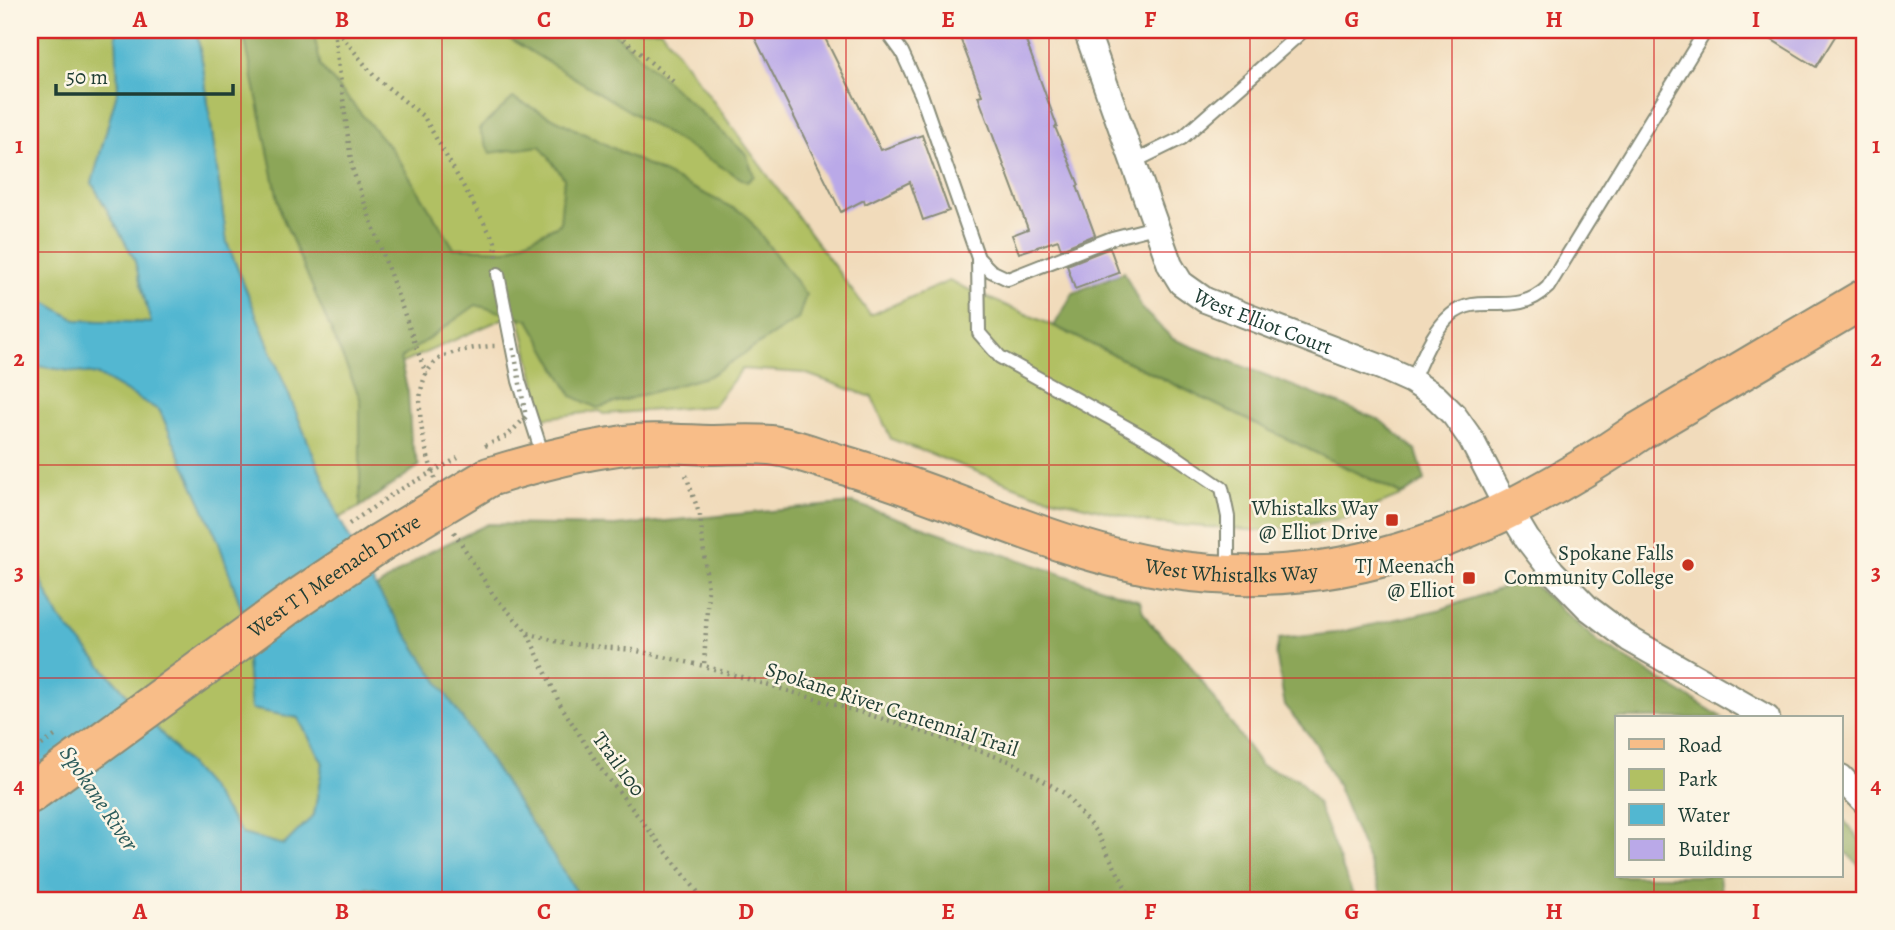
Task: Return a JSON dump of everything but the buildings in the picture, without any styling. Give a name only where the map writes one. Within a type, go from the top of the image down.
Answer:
[{"type":"main road","name":"West Whistalks Way","points":[[675,444],[772,445],[871,473],[1112,556],[1174,570],[1228,575],[1311,573],[1372,561],[1442,539],[1508,508],[1605,455],[1651,424],[1865,298]]},
{"type":"main road","name":"West T J Meenach Drive","points":[[30,794],[305,594],[382,542],[489,477],[544,460],[621,445],[675,444]]},
{"type":"street","name":"West Elliot Court","points":[[1086,30],[1155,227],[1172,271],[1181,283],[1197,295],[1412,381],[1436,397],[1454,415],[1476,446],[1527,539],[1588,608],[1639,645],[1763,716]]},
{"type":"street","points":[[1842,778],[1865,802]]},
{"type":"lane","points":[[886,30],[902,52],[921,94],[978,258],[979,333],[1000,357],[1162,447],[1222,488],[1228,517],[1228,575]]},
{"type":"lane","points":[[1133,162],[1182,138],[1304,30]]},
{"type":"lane","points":[[1412,381],[1438,330],[1458,310],[1482,304],[1525,303],[1548,287],[1706,30]]},
{"type":"lane","points":[[978,258],[991,271],[1008,279],[1112,238],[1155,227]]},
{"type":"lane","points":[[498,274],[519,381],[544,460]]},
{"type":"path","points":[[336,30],[374,76],[425,117],[495,243],[498,274]]},
{"type":"path","points":[[336,30],[352,168],[426,374]]},
{"type":"path","points":[[613,30],[676,84]]},
{"type":"path","points":[[435,479],[423,444],[420,397],[426,374],[442,358],[483,346],[513,345]]},
{"type":"path","points":[[675,444],[700,516],[708,590],[704,666]]},
{"type":"path","points":[[452,526],[456,538],[494,596],[528,633]]},
{"type":"path","name":"Spokane River Centennial Trail","points":[[528,633],[562,643],[633,650],[704,666],[900,724],[1012,762],[1064,793],[1097,833],[1132,900]]},
{"type":"path","name":"Trail 100","points":[[528,633],[560,704],[601,769],[704,900]]},
{"type":"green space","points":[[30,30],[117,32],[118,89],[92,183],[134,258],[151,323],[76,320],[30,293]]},
{"type":"green space","points":[[196,30],[661,30],[870,315],[949,281],[1054,326],[1403,495],[1346,518],[1264,531],[1152,523],[1033,493],[891,439],[872,397],[804,373],[742,369],[713,406],[603,414],[600,411],[544,418],[518,312],[354,384],[360,398],[360,507],[339,518],[227,243]]},
{"type":"green space","points":[[243,30],[313,30],[321,67],[394,152],[454,248],[507,250],[560,224],[564,178],[540,146],[490,153],[479,129],[513,98],[745,214],[806,295],[798,319],[709,376],[597,408],[572,396],[529,320],[476,305],[400,359],[408,392],[411,441],[419,466],[360,507],[360,398],[281,214]]},
{"type":"green space","points":[[495,30],[611,30],[746,154],[754,176],[747,182]]},
{"type":"green space","points":[[1124,272],[1142,309],[1173,339],[1380,420],[1416,450],[1425,480],[1403,495],[1054,326],[1073,293]]},
{"type":"green space","points":[[30,365],[98,375],[160,411],[218,540],[243,613],[251,709],[298,718],[323,763],[314,815],[284,845],[242,834],[208,786],[60,619],[30,559]]},
{"type":"green space","points":[[853,503],[1140,601],[1150,623],[1186,659],[1261,766],[1298,779],[1317,803],[1355,900],[582,900],[376,588],[427,553],[488,524],[615,526]]},
{"type":"green space","points":[[1527,579],[1597,641],[1720,716],[1615,716],[1615,878],[1719,878],[1722,900],[1384,900],[1338,787],[1315,742],[1285,706],[1276,654],[1279,639],[1336,633],[1442,609]]},
{"type":"green space","points":[[1842,818],[1865,846],[1865,872],[1842,848]]},
{"type":"green space","points":[[367,887],[424,899],[424,900],[359,900]]},
{"type":"water","name":"Spokane River","points":[[116,30],[196,30],[227,243],[339,518],[376,588],[582,900],[424,900],[367,887],[359,900],[30,900],[30,559],[60,619],[208,786],[242,834],[284,845],[314,815],[323,763],[298,718],[251,709],[243,613],[218,540],[160,411],[98,375],[30,365],[30,293],[76,320],[151,323],[134,258],[92,183],[118,89]]},
{"type":"place","name":"Whistalks Way @ Elliot Drive","points":[[1392,520]]},
{"type":"place","name":"Spokane Falls Community College","points":[[1688,565]]},
{"type":"place","name":"TJ Meenach @ Elliot","points":[[1469,578]]}]
